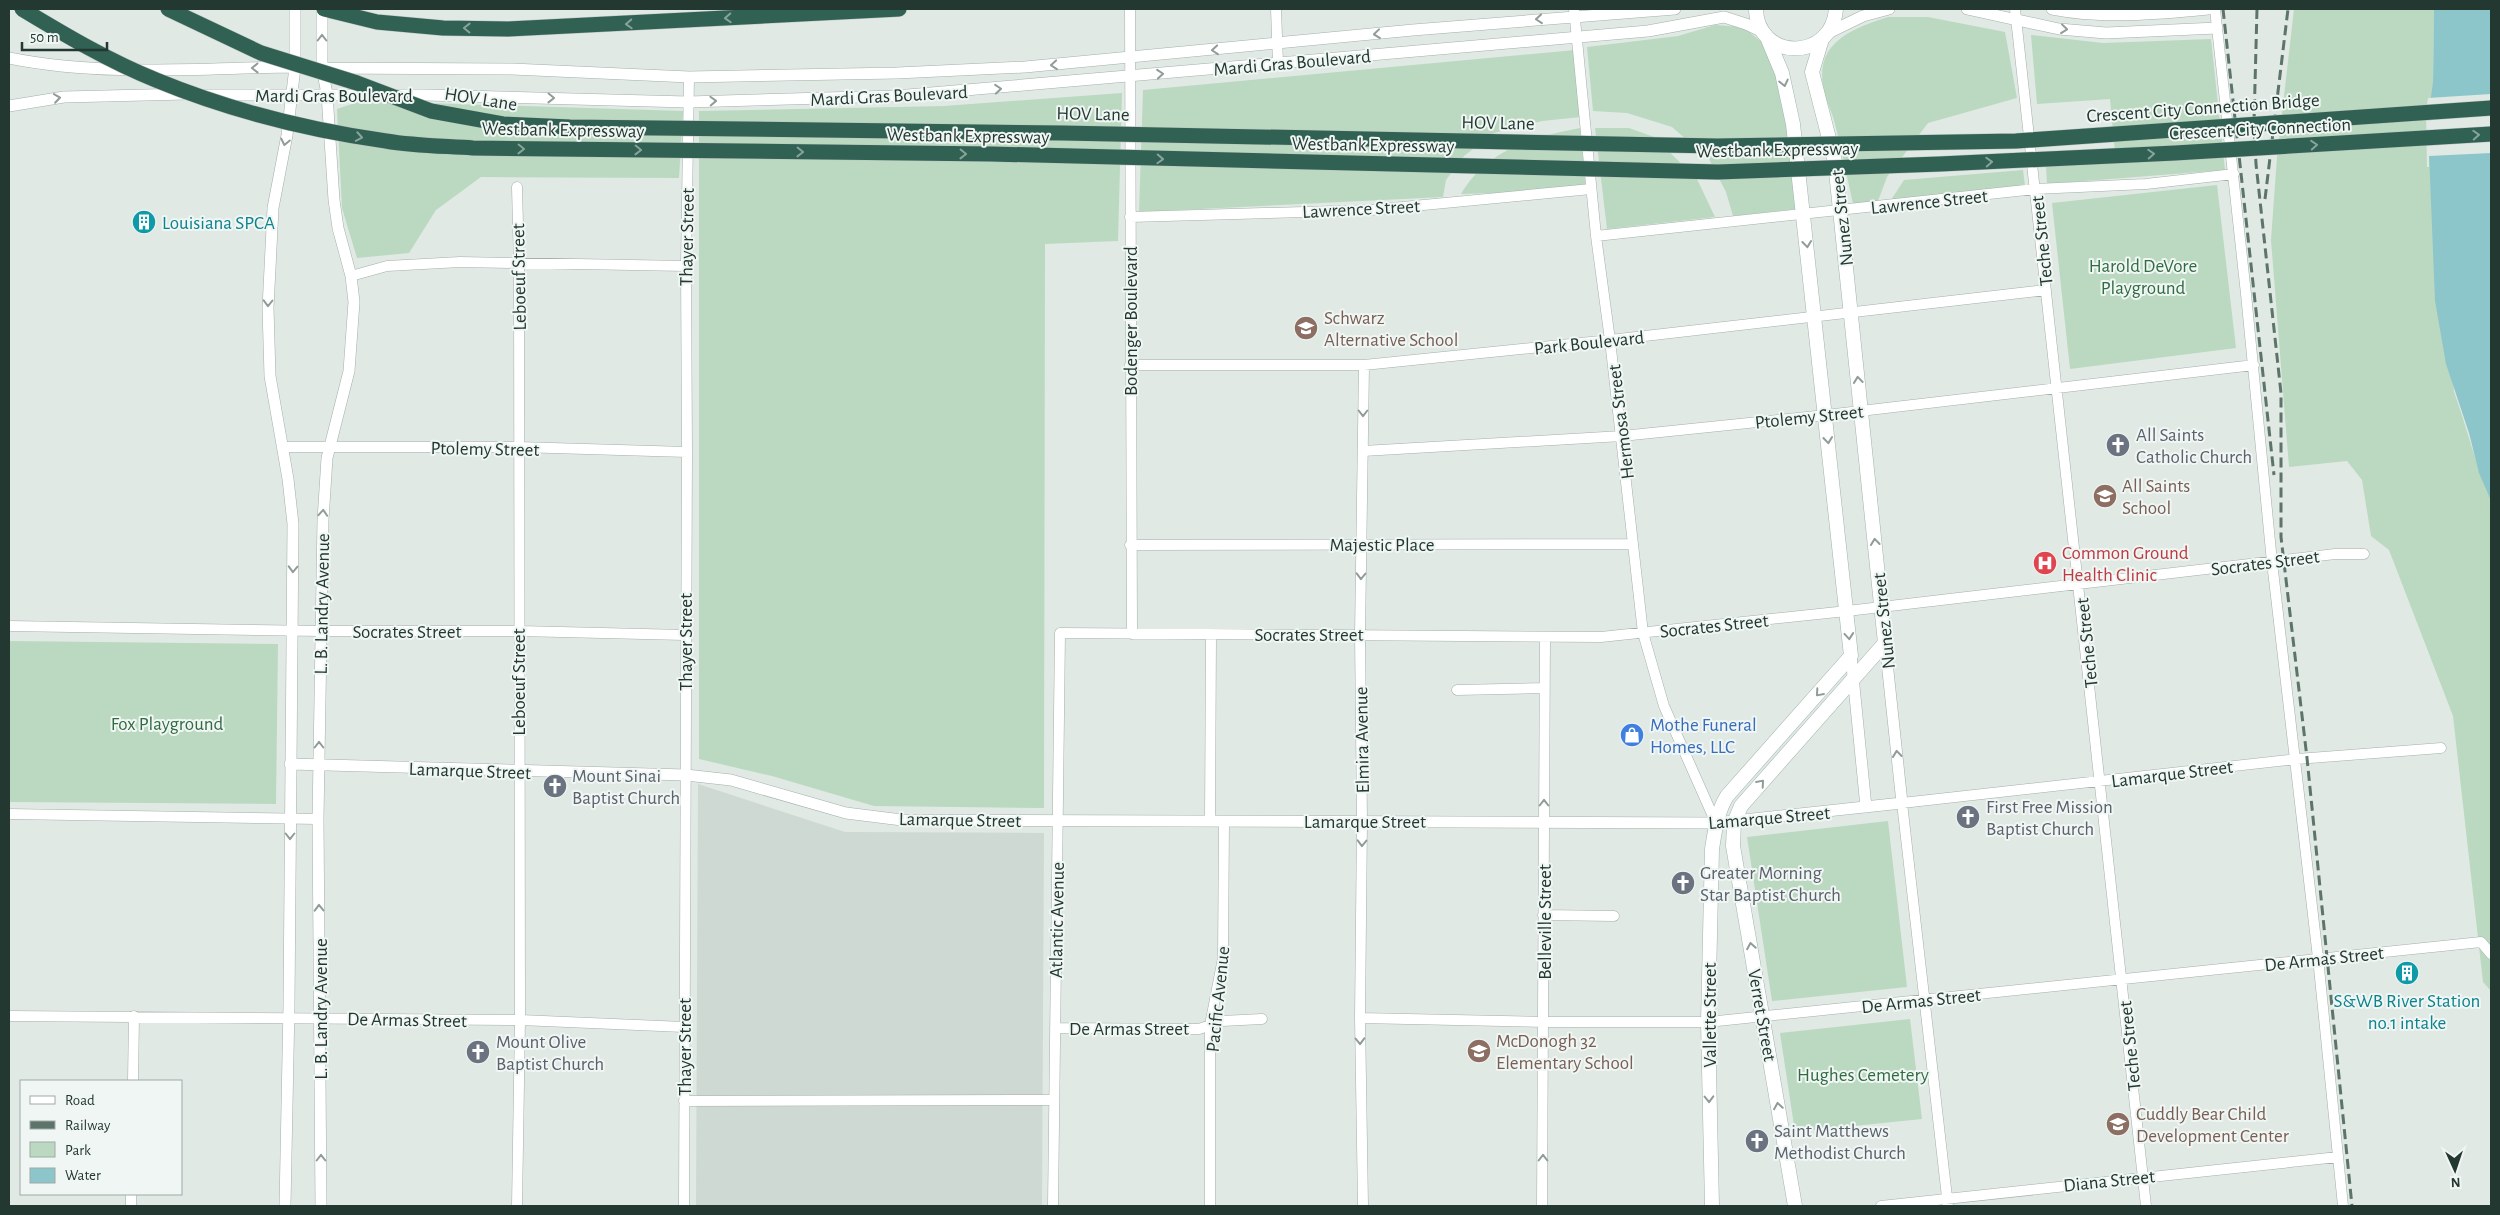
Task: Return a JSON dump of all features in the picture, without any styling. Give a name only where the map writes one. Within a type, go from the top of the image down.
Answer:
[{"type":"highway","name":"Westbank Expressway","points":[[22,9],[106,57],[156,80],[228,106],[305,127],[388,142],[473,148],[991,154],[1718,172],[1940,164]]},
{"type":"highway","name":"HOV Lane","points":[[168,9],[261,53],[357,83],[431,110],[503,124],[1717,146],[1917,143]]},
{"type":"highway","points":[[323,9],[377,22],[443,28],[508,29],[899,9]]},
{"type":"highway","name":"Crescent City Connection Bridge","points":[[1917,143],[2016,140],[2491,108]]},
{"type":"highway","name":"Crescent City Connection","points":[[1940,164],[2491,134]]},
{"type":"main road","name":"Nunez Street","points":[[1756,9],[1757,20],[1782,73],[1790,108],[1804,214],[1851,656]]},
{"type":"main road","name":"Nunez Street","points":[[1836,9],[1833,23],[1824,37],[1812,72],[1835,162],[1885,643]]},
{"type":"main road","points":[[1765,35],[1778,45],[1798,49],[1811,46],[1824,37]]},
{"type":"main road","points":[[1734,823],[1742,806],[1885,643]]},
{"type":"main road","name":"Vallette Street","points":[[1712,1206],[1708,1022],[1712,849],[1716,823],[1722,804],[1727,796],[1851,656]]},
{"type":"main road","name":"Verret Street","points":[[1734,823],[1733,846],[1795,1206]]},
{"type":"street","name":"L. B. Landry Avenue","points":[[285,1206],[289,1018],[293,524],[283,447],[274,410],[270,376],[269,247],[273,208],[295,67],[295,9]]},
{"type":"street","name":"L. B. Landry Avenue","points":[[321,1206],[318,765],[323,520],[330,446],[349,370],[353,331],[351,276],[338,228],[334,200],[327,94],[322,68],[323,9]]},
{"type":"street","name":"Bodenger Boulevard","points":[[1130,9],[1130,545],[1132,634]]},
{"type":"street","points":[[1276,9],[1278,63]]},
{"type":"street","name":"Mardi Gras Boulevard","points":[[9,58],[41,65],[88,69],[165,70],[295,67],[512,69],[690,77],[897,74],[1025,67],[1129,58],[1574,12],[1675,9]]},
{"type":"street","points":[[1824,37],[1863,16],[1889,9]]},
{"type":"street","points":[[1967,9],[2058,29],[2106,33],[2217,28]]},
{"type":"street","name":"Teche Street","points":[[2015,9],[2080,583],[2099,781],[2146,1206]]},
{"type":"street","points":[[2052,9],[2097,13],[2150,14],[2208,9]]},
{"type":"street","points":[[2215,9],[2254,365],[2272,562],[2297,759],[2343,1206]]},
{"type":"street","name":"Hermosa Street","points":[[1574,12],[1596,236],[1622,436],[1643,633],[1664,706],[1716,823]]},
{"type":"street","name":"Mardi Gras Boulevard","points":[[9,106],[64,97],[292,94],[688,102],[896,96],[1129,77],[1577,35],[1648,31],[1724,18],[1737,20],[1765,35]]},
{"type":"street","name":"Thayer Street","points":[[684,1206],[686,266],[690,77]]},
{"type":"street","name":"Lawrence Street","points":[[1596,236],[2035,189],[2146,184],[2234,174]]},
{"type":"street","name":"Leboeuf Street","points":[[517,187],[519,264],[518,771],[520,1020],[517,1206]]},
{"type":"street","name":"Lawrence Street","points":[[1130,217],[1371,210],[1591,189]]},
{"type":"street","points":[[351,276],[387,266],[460,262],[686,266]]},
{"type":"street","name":"Park Boulevard","points":[[1130,365],[1364,365],[1610,340],[2046,290]]},
{"type":"street","name":"Elmira Avenue","points":[[1363,1206],[1360,1018],[1362,821],[1360,634],[1364,365]]},
{"type":"street","name":"Ptolemy Street","points":[[1364,451],[1622,436],[1826,415],[2254,365]]},
{"type":"street","name":"Ptolemy Street","points":[[283,447],[518,448],[687,452]]},
{"type":"street","name":"Majestic Place","points":[[1130,545],[1361,543],[1633,544]]},
{"type":"street","name":"Socrates Street","points":[[1060,633],[1601,637],[1847,611],[2335,554],[2364,554]]},
{"type":"street","name":"Socrates Street","points":[[9,626],[320,631],[519,631],[685,635]]},
{"type":"street","name":"Atlantic Avenue","points":[[1053,1206],[1060,633]]},
{"type":"street","points":[[1210,820],[1211,635]]},
{"type":"street","name":"Belleville Street","points":[[1542,1206],[1545,637]]},
{"type":"street","name":"Nunez Street","points":[[1885,643],[1948,1202]]},
{"type":"street","name":"Nunez Street","points":[[1851,656],[1866,807]]},
{"type":"street","points":[[1457,690],[1544,688]]},
{"type":"street","name":"Lamarque Street","points":[[290,764],[686,775],[731,780],[846,813],[902,820],[1734,823],[2297,759],[2441,748]]},
{"type":"street","points":[[9,814],[318,818]]},
{"type":"street","name":"Pacific Avenue","points":[[1210,1206],[1210,1025],[1222,958],[1224,821]]},
{"type":"street","points":[[1543,915],[1614,916]]},
{"type":"street","name":"De Armas Street","points":[[1360,1018],[1544,1022],[1708,1022],[1764,1018],[2481,942],[2491,954]]},
{"type":"street","name":"De Armas Street","points":[[9,1016],[520,1020],[684,1027]]},
{"type":"street","points":[[133,1080],[134,1016]]},
{"type":"street","name":"De Armas Street","points":[[1055,1028],[1199,1029],[1222,1021],[1262,1019]]},
{"type":"street","points":[[684,1101],[1054,1100]]},
{"type":"street","name":"Diana Street","points":[[1882,1206],[1948,1202],[2143,1177],[2338,1157]]},
{"type":"shaded area","points":[[698,784],[845,832],[1044,833],[1042,1206],[696,1206]]},
{"type":"green space","points":[[2294,9],[2434,9],[2433,82],[2454,392],[2491,501],[2491,991],[2483,982],[2453,716],[2389,550],[2371,536],[2362,480],[2347,461],[2289,467],[2271,240],[2277,157]]},
{"type":"green space","points":[[1888,17],[1928,17],[2005,32],[2017,98],[1928,123],[1887,177],[1878,201],[1853,204],[1834,120],[1824,91],[1822,75],[1824,61],[1838,40],[1861,27]]},
{"type":"green space","points":[[1715,25],[1743,27],[1763,43],[1776,74],[1786,117],[1796,209],[1733,216],[1726,192],[1709,159],[1672,127],[1627,113],[1593,111],[1587,47],[1678,36]]},
{"type":"green space","points":[[2031,35],[2103,43],[2211,39],[2225,170],[2047,184],[2046,166],[2116,162],[2110,99],[2037,104]]},
{"type":"green space","points":[[1575,50],[1581,117],[1542,121],[1494,133],[1464,156],[1446,180],[1443,197],[1139,212],[1143,90]]},
{"type":"green space","points":[[1122,93],[1118,241],[1045,244],[1044,808],[874,806],[772,776],[699,759],[699,111],[944,106]]},
{"type":"green space","points":[[361,101],[683,111],[679,178],[481,177],[436,210],[409,253],[357,258],[342,208],[337,109]]},
{"type":"green space","points":[[1580,128],[1586,190],[1461,194],[1484,166],[1497,156],[1528,141]]},
{"type":"green space","points":[[1595,128],[1629,128],[1654,137],[1697,179],[1715,217],[1607,229]]},
{"type":"green space","points":[[2023,170],[2025,186],[1891,200],[1904,180]]},
{"type":"green space","name":"Harold DeVore Playground","points":[[2217,185],[2236,348],[2070,369],[2052,203]]},
{"type":"green space","name":"Fox Playground","points":[[9,641],[278,644],[276,804],[9,802]]},
{"type":"green space","points":[[1888,821],[1907,987],[1772,1001],[1747,837]]},
{"type":"green space","name":"Hughes Cemetery","points":[[1910,1019],[1922,1119],[1795,1132],[1780,1033]]},
{"type":"water","points":[[2434,9],[2491,9],[2491,501],[2479,473],[2469,433],[2446,364],[2435,301],[2429,153],[2429,112],[2433,82]]},
{"type":"pier","points":[[2491,94],[2491,153],[2429,156],[2429,167],[2427,167],[2426,112],[2428,98]]},
{"type":"railway","points":[[2223,9],[2274,475]]},
{"type":"railway","points":[[2257,9],[2254,122],[2256,164],[2281,393],[2281,537],[2307,758],[2352,1206]]},
{"type":"railway","points":[[2265,199],[2288,9]]},
{"type":"place","name":"Louisiana SPCA","points":[[144,222]]},
{"type":"place","name":"Schwarz Alternative School","points":[[1306,328]]},
{"type":"place","name":"All Saints Catholic Church","points":[[2118,445]]},
{"type":"place","name":"All Saints School","points":[[2105,496]]},
{"type":"place","name":"Common Ground Health Clinic","points":[[2045,563]]},
{"type":"place","name":"Mothe Funeral Homes, LLC","points":[[1632,735]]},
{"type":"place","name":"Mount Sinai Baptist Church","points":[[555,786]]},
{"type":"place","name":"First Free Mission Baptist Church","points":[[1968,817]]},
{"type":"place","name":"Greater Morning Star Baptist Church","points":[[1683,883]]},
{"type":"place","name":"S&WB River Station no.1 intake","points":[[2407,973]]},
{"type":"place","name":"McDonogh 32 Elementary School","points":[[1479,1051]]},
{"type":"place","name":"Mount Olive Baptist Church","points":[[478,1052]]},
{"type":"place","name":"Cuddly Bear Child Development Center","points":[[2118,1124]]},
{"type":"place","name":"Saint Matthews Methodist Church","points":[[1757,1141]]}]
